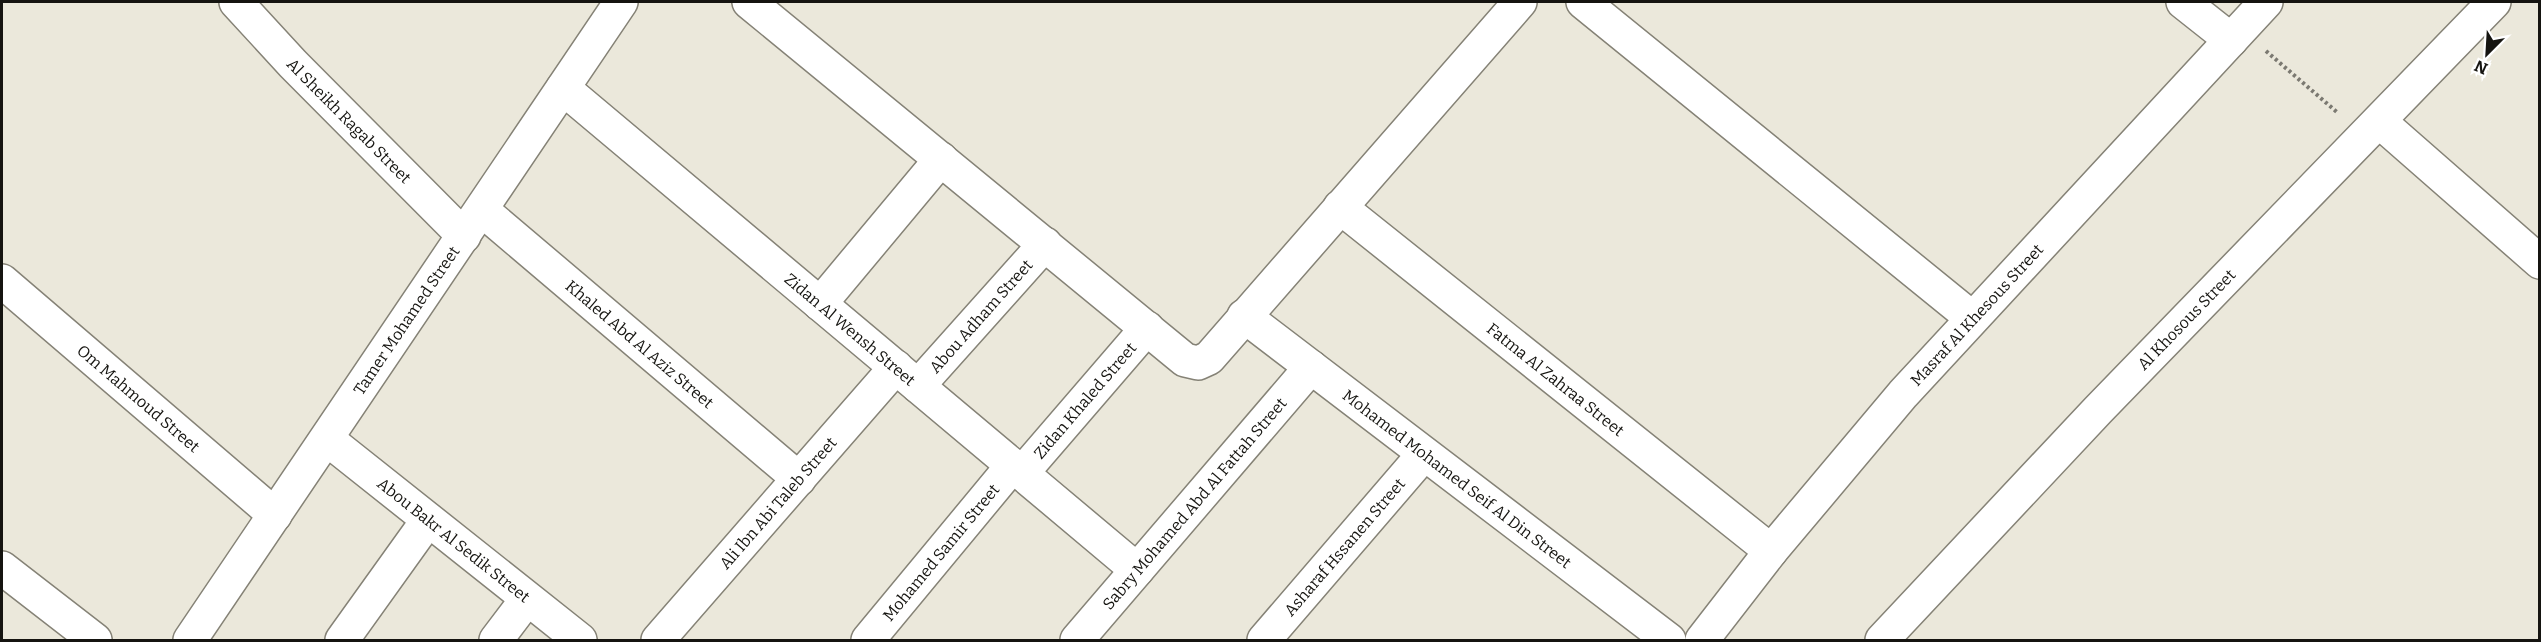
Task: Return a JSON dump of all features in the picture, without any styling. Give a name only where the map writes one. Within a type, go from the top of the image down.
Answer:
[{"type":"street","name":"Al Sheikh Ragab Street","points":[[236,2],[293,64],[473,223]]},
{"type":"street","name":"Tamer Mohamed Street","points":[[190,640],[621,2]]},
{"type":"street","points":[[749,2],[1185,360],[1198,363],[1209,358],[1520,2]]},
{"type":"street","points":[[1584,2],[1972,318]]},
{"type":"street","points":[[2183,2],[2231,40]]},
{"type":"street","name":"Al Khosous Street","points":[[1881,640],[2098,410],[2494,2]]},
{"type":"street","name":"Masraf Al Khesous Street","points":[[1702,640],[1771,551],[1865,437],[1972,318],[2231,40],[2258,4]]},
{"type":"street","name":"Zidan Al Wensh Street","points":[[563,88],[1137,570]]},
{"type":"street","points":[[2379,121],[2540,262]]},
{"type":"street","points":[[820,304],[941,159]]},
{"type":"street","name":"Fatma Al Zahraa Street","points":[[1340,207],[1771,551]]},
{"type":"street","name":"Khaled Abd Al Aziz Street","points":[[473,223],[799,479]]},
{"type":"street","name":"Abou Adham Street","points":[[907,377],[1045,244]]},
{"type":"street","name":"Om Mahmoud Street","points":[[2,281],[275,514]]},
{"type":"street","name":"Mohamed Mohamed Seif Al Din Street","points":[[1244,316],[1669,640]]},
{"type":"street","name":"Zidan Khaled Street","points":[[1018,469],[1147,328]]},
{"type":"street","name":"Sabry Mohamed Abd Al Fattah Street","points":[[1077,640],[1311,367]]},
{"type":"street","name":"Ali Ibn Abi Taleb Street","points":[[658,640],[799,479],[907,377]]},
{"type":"street","name":"Abou Bakr Al Sedik Street","points":[[327,439],[580,640]]},
{"type":"street","name":"Asharaf Hssanen Street","points":[[1264,640],[1424,454]]},
{"type":"street","name":"Mohamed Samir Street","points":[[872,639],[1018,469]]},
{"type":"street","points":[[342,640],[428,520]]},
{"type":"street","points":[[2,568],[95,640]]},
{"type":"street","points":[[496,640],[527,598]]},
{"type":"path","points":[[2277,60],[2342,116]]}]
